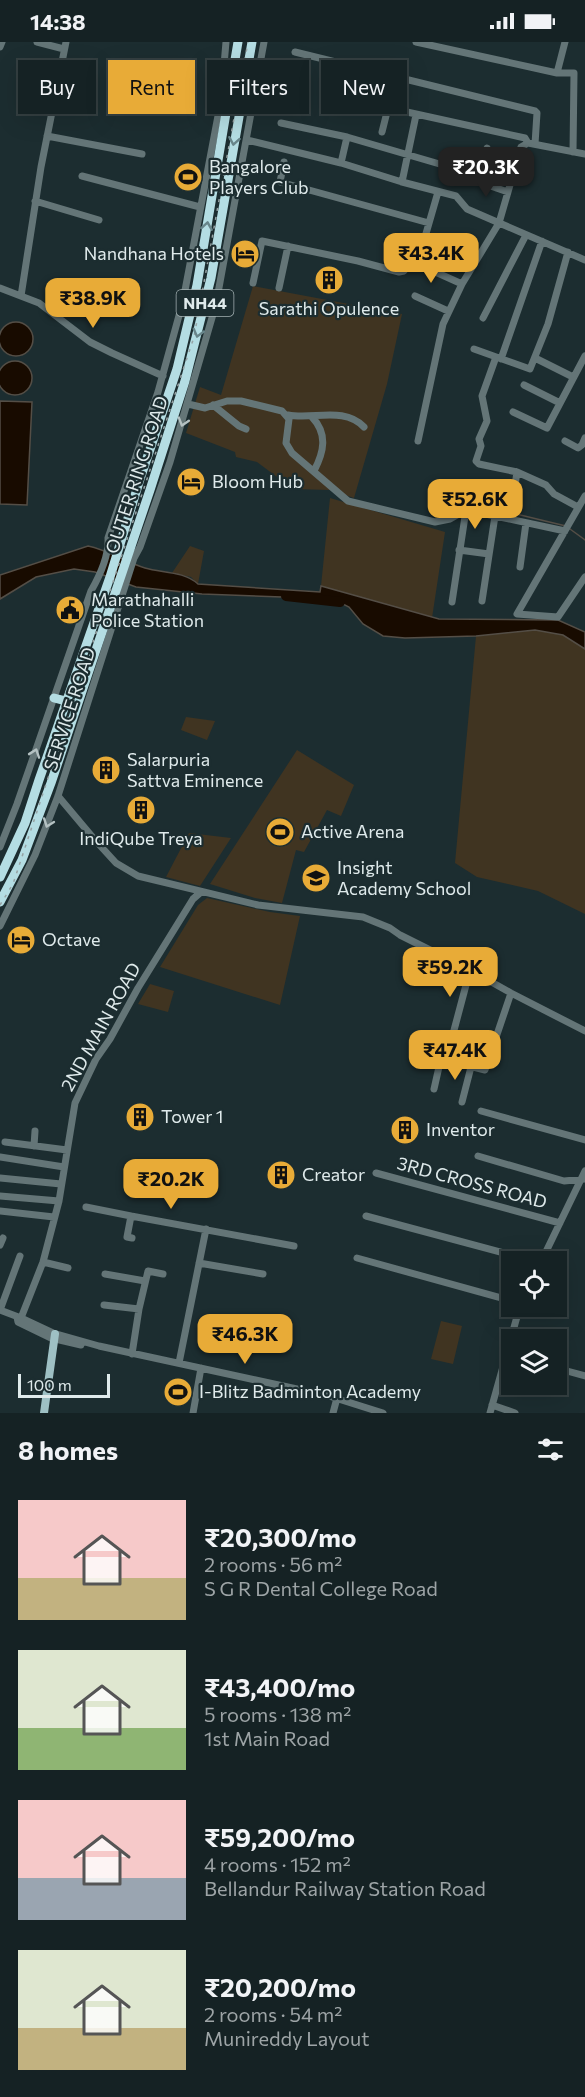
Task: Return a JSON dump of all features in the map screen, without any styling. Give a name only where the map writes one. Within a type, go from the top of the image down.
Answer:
[{"type":"highway","name":"OUTER RING ROAD","points":[[0,877],[25,823],[107,585],[174,379],[197,285],[238,42]]},
{"type":"highway","name":"OUTER RING ROAD","points":[[0,902],[22,860],[121,586],[185,381],[211,278],[252,42]]},
{"type":"highway","points":[[54,698],[66,701]]},
{"type":"main road","points":[[44,1413],[47,1380],[57,1337]]},
{"type":"street","points":[[0,46],[2,42]]},
{"type":"street","points":[[21,296],[35,201],[65,46],[37,42]]},
{"type":"street","name":"SERVICE ROAD","points":[[0,847],[96,582],[108,545],[108,538],[163,376],[183,301],[221,100],[226,42]]},
{"type":"street","points":[[131,557],[140,547],[170,462],[216,304],[264,42]]},
{"type":"street","points":[[416,42],[574,74],[573,152]]},
{"type":"street","points":[[557,72],[565,42]]},
{"type":"street","points":[[295,52],[535,111],[537,113],[531,143]]},
{"type":"street","points":[[407,113],[525,138],[531,143],[585,154]]},
{"type":"street","points":[[382,132],[386,114]]},
{"type":"street","points":[[402,182],[416,115]]},
{"type":"street","points":[[281,123],[347,137],[467,172]]},
{"type":"street","points":[[47,136],[142,154]]},
{"type":"street","points":[[341,163],[347,137]]},
{"type":"street","points":[[247,140],[341,163],[456,196],[467,209],[585,260]]},
{"type":"street","points":[[418,441],[443,324],[462,284],[499,223],[521,147],[531,143]]},
{"type":"street","points":[[487,148],[475,181],[508,192]]},
{"type":"street","points":[[284,162],[280,182],[429,223]]},
{"type":"street","points":[[82,176],[200,207]]},
{"type":"street","points":[[253,283],[262,241],[399,272],[404,271],[425,237],[438,192]]},
{"type":"street","points":[[35,201],[99,220]]},
{"type":"street","points":[[483,318],[526,235]]},
{"type":"street","points":[[542,241],[482,396],[487,420],[479,439],[481,446],[476,461],[479,464],[517,472],[546,485],[554,494],[578,507]]},
{"type":"street","points":[[279,288],[288,246]]},
{"type":"street","points":[[474,349],[530,369],[548,324],[568,252]]},
{"type":"street","points":[[411,261],[462,284]]},
{"type":"street","points":[[0,288],[39,303],[90,342],[163,376]]},
{"type":"street","points":[[415,296],[448,311]]},
{"type":"street","points":[[513,412],[547,428],[585,356]]},
{"type":"street","points":[[535,358],[573,377]]},
{"type":"street","points":[[524,385],[560,403]]},
{"type":"street","points":[[188,404],[205,408],[227,401],[241,401],[273,407],[288,416],[312,417],[334,414],[346,416],[364,427]]},
{"type":"street","points":[[213,405],[246,429]]},
{"type":"street","points":[[288,416],[286,445],[292,453],[348,501],[435,522],[450,519],[466,510],[526,523],[566,528]]},
{"type":"street","points":[[312,417],[320,425],[324,450],[314,471]]},
{"type":"street","points":[[565,441],[579,448],[585,438]]},
{"type":"street","points":[[511,512],[517,472]]},
{"type":"street","points":[[585,496],[517,614],[558,617],[585,577]]},
{"type":"street","points":[[452,602],[466,510]]},
{"type":"street","points":[[482,601],[495,516]]},
{"type":"street","points":[[520,567],[526,523]]},
{"type":"street","points":[[459,549],[489,554]]},
{"type":"street","name":"SERVICE ROAD","points":[[0,926],[35,855],[58,796],[121,586]]},
{"type":"street","points":[[58,796],[94,840],[116,862],[138,876],[258,905],[363,917],[390,928],[585,1031]]},
{"type":"street","name":"2ND MAIN ROAD","points":[[19,1318],[43,1262],[58,1202],[75,1103],[96,1059],[193,899],[201,892]]},
{"type":"street","points":[[453,1034],[470,970]]},
{"type":"street","points":[[434,1089],[439,1058],[485,1070],[511,993]]},
{"type":"street","points":[[462,1102],[471,1067]]},
{"type":"street","points":[[481,1111],[585,1140]]},
{"type":"street","points":[[34,1146],[35,1131]]},
{"type":"street","points":[[5,1143],[67,1150]]},
{"type":"street","points":[[478,1156],[564,1180],[583,1179]]},
{"type":"street","points":[[0,1157],[64,1167]]},
{"type":"street","points":[[545,1251],[585,1171]]},
{"type":"street","name":"3RD CROSS ROAD","points":[[376,1173],[560,1223]]},
{"type":"street","points":[[0,1178],[61,1184]]},
{"type":"street","points":[[0,1196],[58,1202]]},
{"type":"street","points":[[86,1207],[294,1246]]},
{"type":"street","points":[[0,1211],[54,1217]]},
{"type":"street","points":[[131,1216],[127,1237],[132,1238]]},
{"type":"street","points":[[366,1216],[501,1252]]},
{"type":"street","points":[[178,1363],[206,1229]]},
{"type":"street","points":[[20,1256],[0,1310],[19,1318],[18,1322],[57,1337],[337,1398],[383,1413]]},
{"type":"street","points":[[357,1258],[501,1298]]},
{"type":"street","points":[[43,1262],[68,1268]]},
{"type":"street","points":[[199,1263],[263,1274]]},
{"type":"street","points":[[132,1353],[148,1271],[163,1274]]},
{"type":"street","points":[[105,1274],[145,1281]]},
{"type":"street","points":[[104,1305],[139,1309]]},
{"type":"street","points":[[193,1413],[201,1368]]},
{"type":"street","points":[[567,1371],[585,1376]]},
{"type":"street","points":[[501,1380],[491,1409],[515,1413]]},
{"type":"street","points":[[333,1413],[337,1398]]},
{"type":"shaded area","points":[[253,286],[402,314],[387,384],[354,498],[330,490],[293,489],[257,462],[236,457],[235,452],[186,433],[200,387],[221,395]]},
{"type":"shaded area","points":[[16,322],[28,327],[33,339],[28,351],[16,356],[4,351],[-1,339],[4,327]]},
{"type":"shaded area","points":[[15,361],[27,366],[32,378],[27,390],[15,395],[3,390],[-1,375],[3,366]]},
{"type":"shaded area","points":[[0,401],[32,402],[27,505],[0,504]]},
{"type":"shaded area","points":[[330,498],[445,532],[432,618],[321,586]]},
{"type":"shaded area","points":[[88,546],[145,568],[186,577],[198,584],[320,592],[321,586],[439,619],[558,620],[585,632],[585,649],[563,635],[535,630],[476,636],[405,638],[383,636],[363,624],[349,607],[339,602],[310,598],[202,594],[136,587],[95,572],[74,569],[36,577],[0,599],[0,575]]},
{"type":"shaded area","points":[[190,546],[204,551],[198,584],[191,577],[172,573]]},
{"type":"shaded area","points":[[535,630],[563,635],[585,649],[585,914],[538,891],[477,877],[455,863],[476,636]]},
{"type":"shaded area","points":[[186,717],[215,721],[207,740],[181,730]]},
{"type":"shaded area","name":"Active Arena","points":[[297,750],[354,785],[341,816],[327,810],[304,852],[296,850],[282,903],[255,898],[210,884]]},
{"type":"shaded area","points":[[189,833],[231,838],[200,886],[166,877]]},
{"type":"shaded area","points":[[207,898],[300,916],[280,1005],[160,967],[198,905]]},
{"type":"shaded area","points":[[150,984],[174,991],[168,1012],[138,1004]]},
{"type":"shaded area","points":[[441,1321],[462,1326],[453,1364],[431,1359]]},
{"type":"waterway","points":[[458,511],[465,505],[508,512]]},
{"type":"waterway","points":[[512,513],[566,526]]},
{"type":"waterway","points":[[570,529],[585,540]]},
{"type":"waterway","points":[[286,596],[340,602]]},
{"type":"railway","points":[[0,905],[13,884],[194,337],[248,42]]},
{"type":"place","name":"Bangalore Players Club","points":[[188,177]]},
{"type":"place","name":"Nandhana Hotels","points":[[245,254]]},
{"type":"place","name":"Sarathi Opulence","points":[[329,280]]},
{"type":"place","name":"Bloom Hub","points":[[191,482]]},
{"type":"place","name":"Marathahalli Police Station","points":[[70,610]]},
{"type":"place","name":"Salarpuria Sattva Eminence","points":[[106,770]]},
{"type":"place","name":"IndiQube Treya","points":[[141,810]]},
{"type":"place","name":"Active Arena","points":[[280,832]]},
{"type":"place","name":"Insight Academy School","points":[[316,878]]},
{"type":"place","name":"Octave","points":[[21,940]]},
{"type":"place","name":"Tower 1","points":[[140,1117]]},
{"type":"place","name":"Inventor","points":[[405,1130]]},
{"type":"place","name":"Creator","points":[[281,1175]]},
{"type":"place","name":"I-Blitz Badminton Academy","points":[[178,1392]]}]
